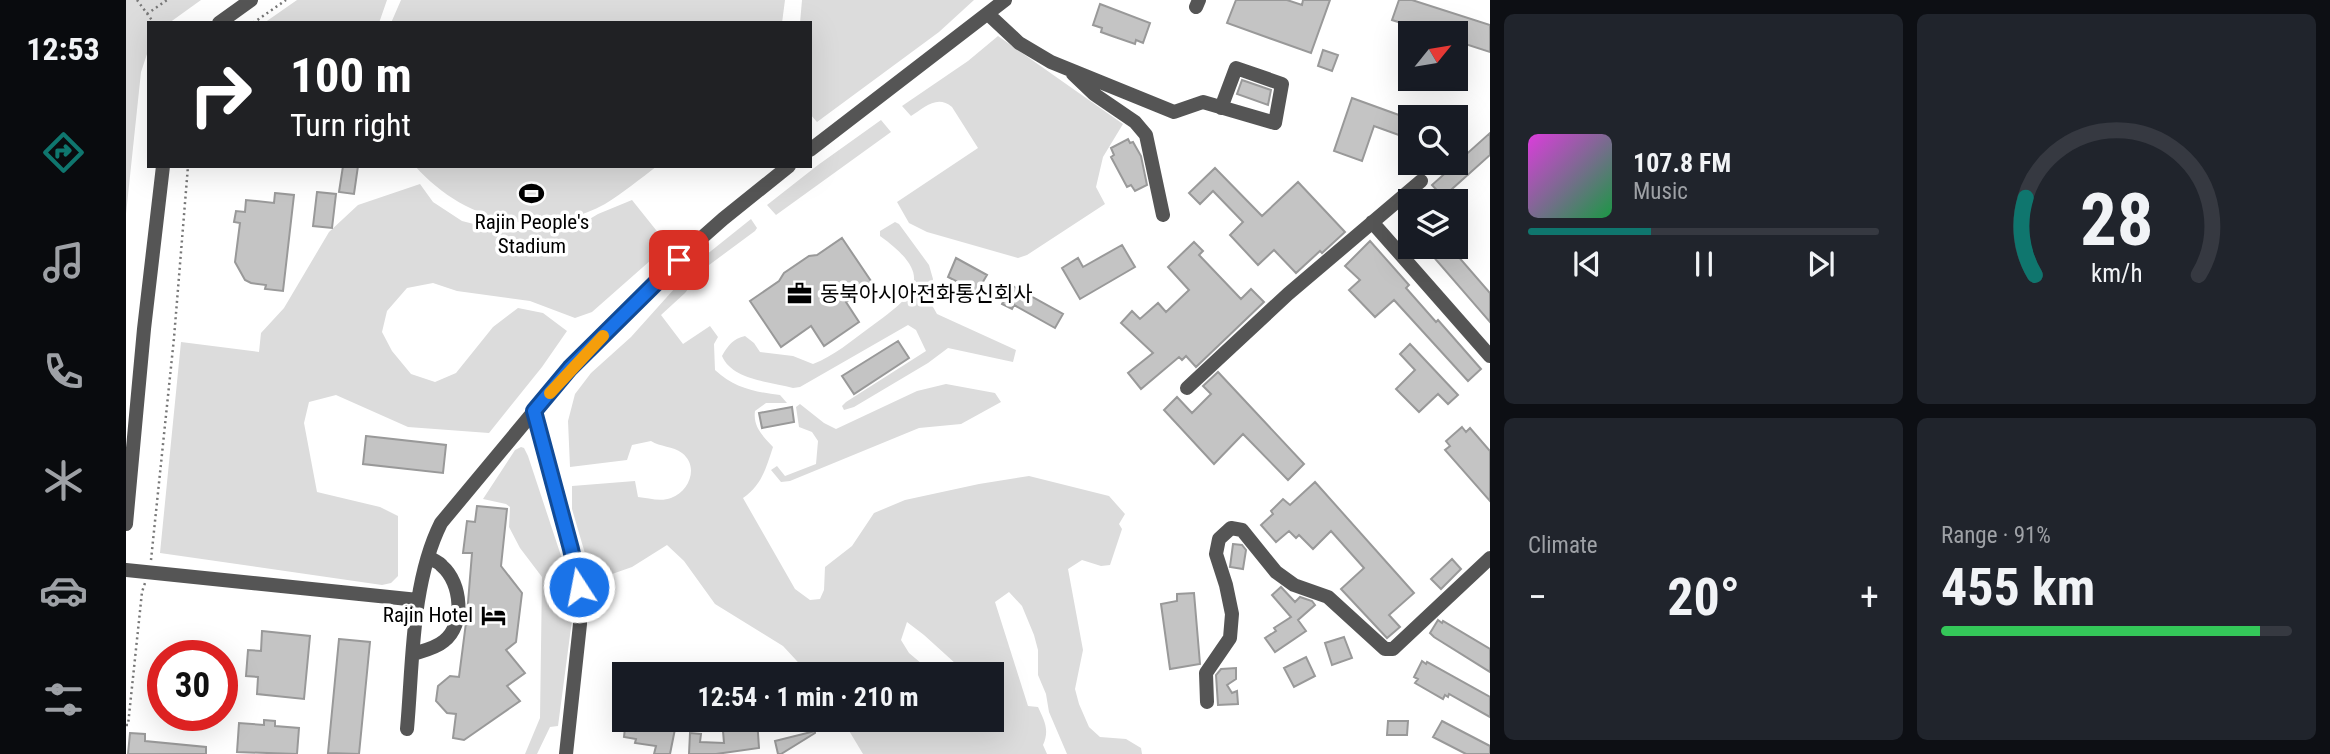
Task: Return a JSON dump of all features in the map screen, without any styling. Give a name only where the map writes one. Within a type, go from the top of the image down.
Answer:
[{"type":"street","points":[[222,21],[251,0]]},
{"type":"street","points":[[812,148],[1005,0]]},
{"type":"street","points":[[988,13],[1019,43],[1051,62],[1174,112],[1203,102],[1221,108],[1275,122],[1282,84],[1236,68],[1221,108]]},
{"type":"street","points":[[1067,69],[1094,94],[1135,122],[1146,135],[1163,215]]},
{"type":"street","points":[[126,524],[144,329],[163,168]]},
{"type":"street","points":[[407,729],[418,600],[432,542],[441,523],[570,368],[697,242],[787,168]]},
{"type":"street","points":[[1187,388],[1288,294],[1421,181]]},
{"type":"street","points":[[1372,222],[1490,356]]},
{"type":"street","points":[[534,411],[579,587],[580,624],[566,754]]},
{"type":"street","points":[[1207,702],[1206,673],[1230,638],[1232,614],[1216,554],[1219,539],[1231,528],[1242,530],[1276,572],[1294,586],[1328,597],[1385,649],[1393,649],[1490,558]]},
{"type":"street","points":[[413,654],[443,643],[453,632],[457,621],[458,602],[454,583],[444,567],[428,557]]},
{"type":"street","points":[[126,570],[418,600]]},
{"type":"path","points":[[137,0],[152,21]]},
{"type":"path","points":[[147,14],[167,0]]},
{"type":"path","points":[[256,21],[286,0]]},
{"type":"path","points":[[126,725],[142,592],[149,573],[174,338],[188,168]]},
{"type":"shaded area","points":[[126,0],[201,0],[172,21],[147,21],[147,54],[141,72],[126,214]]},
{"type":"shaded area","points":[[297,0],[387,0],[380,21],[267,21]]},
{"type":"shaded area","points":[[401,0],[785,0],[782,21],[392,21]]},
{"type":"shaded area","points":[[802,0],[974,0],[939,32],[817,122],[812,116],[812,21],[800,21]]},
{"type":"shaded area","points":[[998,36],[1123,124],[1103,157],[1096,187],[1105,204],[1027,255],[1018,258],[927,232],[909,223],[897,202],[978,148],[952,107],[946,103],[936,102],[911,116],[902,106],[968,61]]},
{"type":"shaded area","points":[[881,120],[891,132],[776,215],[767,205],[818,165]]},
{"type":"shaded area","name":"Rajin People's Stadium","points":[[417,168],[654,168],[605,204],[580,215],[554,221],[528,223],[503,220],[479,212],[434,185]]},
{"type":"shaded area","points":[[420,184],[433,202],[462,221],[505,232],[578,226],[598,214],[632,200],[668,245],[592,312],[575,318],[530,301],[457,291],[433,283],[407,288],[387,311],[382,332],[392,351],[411,374],[435,382],[456,373],[493,327],[518,308],[543,313],[567,331],[489,433],[408,427],[336,395],[309,402],[304,423],[317,492],[380,507],[398,516],[398,576],[391,583],[382,585],[160,553],[181,342],[259,352],[261,333],[284,308],[329,232],[358,205]]},
{"type":"shaded area","points":[[751,219],[757,228],[755,231],[705,268],[685,293],[661,315],[683,344],[710,326],[718,337],[714,344],[715,370],[737,385],[753,391],[780,395],[787,403],[766,403],[755,411],[757,426],[773,447],[759,482],[743,498],[795,589],[810,600],[820,599],[824,590],[825,567],[852,546],[874,513],[905,500],[1029,476],[1109,496],[1125,514],[1119,524],[1122,529],[1110,565],[1101,566],[1082,560],[1068,569],[1083,650],[1075,689],[1089,727],[1100,737],[1126,739],[1141,748],[1142,754],[1067,754],[1049,712],[1046,694],[1038,675],[1038,650],[1034,635],[1022,606],[1009,592],[995,602],[1028,706],[1038,707],[1044,721],[1046,735],[1043,745],[1047,754],[863,754],[850,732],[1004,732],[1004,662],[954,662],[907,622],[901,640],[909,653],[920,662],[798,662],[783,646],[715,604],[684,561],[667,545],[632,567],[595,580],[588,576],[586,557],[572,509],[572,486],[635,481],[638,497],[663,500],[678,495],[683,490],[691,471],[687,458],[682,453],[651,441],[632,445],[627,460],[570,467],[568,421],[575,394],[591,373],[631,337],[701,259]]},
{"type":"shaded area","points":[[895,222],[929,265],[933,279],[929,300],[937,314],[1016,350],[1013,362],[948,348],[928,363],[854,407],[844,410],[842,406],[846,402],[926,351],[916,330],[908,325],[800,387],[793,388],[753,379],[727,364],[722,356],[724,352],[734,341],[745,336],[760,352],[793,356],[813,364],[842,348],[885,316],[908,295],[913,285],[914,274],[909,263],[880,236],[880,231]]},
{"type":"shaded area","points":[[946,384],[995,393],[1001,402],[961,424],[919,428],[790,481],[781,482],[771,470],[777,466],[785,476],[816,464],[818,441],[812,432],[799,427],[796,407],[800,404],[836,429],[917,391]]},
{"type":"shaded area","points":[[521,447],[528,456],[572,589],[574,605],[558,726],[550,727],[537,754],[525,754],[540,718],[542,577],[520,548],[509,527],[510,507],[483,499],[515,450]]},
{"type":"building","points":[[1236,0],[1287,0],[1302,5],[1303,0],[1330,0],[1311,53],[1227,23]]},
{"type":"building","points":[[1399,0],[1412,0],[1490,25],[1490,52],[1468,45],[1468,21],[1392,20]]},
{"type":"building","points":[[1100,4],[1150,23],[1143,43],[1136,40],[1135,44],[1112,36],[1093,25]]},
{"type":"building","points":[[1323,50],[1338,55],[1332,71],[1318,66]]},
{"type":"building","points":[[1242,80],[1271,90],[1268,105],[1237,94]]},
{"type":"building","points":[[1352,98],[1398,115],[1398,135],[1374,126],[1362,161],[1334,151]]},
{"type":"building","points":[[1490,133],[1490,155],[1468,175],[1468,153]]},
{"type":"building","points":[[1128,139],[1130,143],[1133,142],[1141,156],[1147,185],[1135,191],[1131,185],[1127,187],[1111,157],[1114,155],[1111,148]]},
{"type":"building","points":[[343,168],[358,168],[354,194],[339,192]]},
{"type":"building","points":[[1215,168],[1262,216],[1298,182],[1345,232],[1296,273],[1274,250],[1258,265],[1230,235],[1243,222],[1213,191],[1200,204],[1189,193]]},
{"type":"building","points":[[1443,175],[1468,175],[1452,189],[1436,189],[1432,185]]},
{"type":"building","points":[[317,192],[336,194],[332,228],[313,226]]},
{"type":"building","points":[[275,193],[294,195],[283,291],[265,289],[266,285],[245,280],[235,262],[240,223],[234,222],[236,211],[245,212],[246,200],[274,203]]},
{"type":"building","name":"동북아시아전화통신회사","points":[[842,238],[873,284],[846,302],[859,322],[824,346],[811,326],[781,347],[750,301],[779,281],[784,273]]},
{"type":"building","points":[[1370,241],[1409,285],[1406,288],[1481,369],[1468,381],[1394,300],[1375,317],[1349,290],[1360,280],[1345,266]]},
{"type":"building","points":[[1194,242],[1203,251],[1199,255],[1241,299],[1251,289],[1264,302],[1196,367],[1186,356],[1182,360],[1179,357],[1141,389],[1128,373],[1153,353],[1121,323],[1132,311],[1140,319],[1158,303],[1166,312],[1189,290],[1168,267]]},
{"type":"building","points":[[1122,245],[1135,267],[1080,299],[1062,268],[1078,258],[1083,267]]},
{"type":"building","points":[[956,258],[987,275],[977,292],[948,277]]},
{"type":"building","points":[[1435,259],[1460,259],[1490,293],[1490,322]]},
{"type":"building","points":[[1011,285],[1063,314],[1055,328],[1014,305],[1012,309],[1002,304]]},
{"type":"building","points":[[898,341],[909,358],[854,394],[842,376]]},
{"type":"building","points":[[1410,344],[1458,395],[1448,404],[1438,394],[1419,412],[1396,389],[1415,370],[1400,354]]},
{"type":"building","points":[[1218,372],[1304,464],[1288,480],[1243,434],[1214,464],[1164,410],[1177,397],[1192,413],[1211,394],[1203,386]]},
{"type":"building","points":[[792,407],[794,422],[762,428],[759,413]]},
{"type":"building","points":[[1462,427],[1466,432],[1470,428],[1490,451],[1490,501],[1445,450],[1450,446],[1446,441]]},
{"type":"building","points":[[366,436],[446,445],[443,473],[363,464]]},
{"type":"building","points":[[1315,482],[1414,593],[1389,615],[1400,627],[1387,638],[1341,589],[1364,568],[1331,531],[1313,549],[1299,535],[1296,538],[1289,531],[1276,542],[1261,525],[1283,499],[1290,505]]},
{"type":"building","name":"Rajin Hotel","points":[[477,506],[507,509],[501,566],[522,593],[516,642],[506,650],[525,673],[507,686],[520,701],[464,740],[453,738],[456,714],[447,713],[436,701],[438,686],[450,676],[459,677],[472,553],[463,553],[467,521],[475,522]]},
{"type":"building","points":[[1233,544],[1242,545],[1246,550],[1243,569],[1230,567]]},
{"type":"building","points":[[1452,559],[1461,569],[1441,589],[1431,579]]},
{"type":"building","points":[[1281,587],[1295,602],[1300,597],[1312,601],[1315,605],[1298,620],[1306,631],[1275,652],[1265,638],[1276,631],[1274,628],[1291,617],[1272,595]]},
{"type":"building","points":[[1194,593],[1200,664],[1170,669],[1161,604],[1177,601],[1177,594]]},
{"type":"building","points":[[1438,620],[1490,649],[1490,672],[1430,633]]},
{"type":"building","points":[[262,631],[310,636],[304,699],[257,694],[258,677],[246,676],[248,650],[261,651]]},
{"type":"building","points":[[1344,637],[1352,658],[1332,665],[1325,643]]},
{"type":"building","points":[[339,639],[370,642],[359,754],[328,753]]},
{"type":"building","points":[[1306,657],[1315,676],[1294,687],[1284,668]]},
{"type":"building","points":[[1422,661],[1490,697],[1490,717],[1449,694],[1443,699],[1415,683],[1418,679],[1414,677]]},
{"type":"building","points":[[1236,668],[1236,679],[1227,685],[1232,693],[1237,691],[1238,704],[1218,705],[1216,675],[1221,669]]},
{"type":"building","points":[[264,720],[275,721],[275,726],[299,728],[297,754],[237,752],[239,723],[264,725]]},
{"type":"building","points":[[1388,721],[1408,721],[1407,735],[1387,735]]},
{"type":"building","points":[[1442,721],[1490,746],[1490,754],[1466,754],[1433,737]]},
{"type":"building","points":[[625,732],[674,732],[670,754],[654,754],[656,746],[635,743],[636,739],[624,737]]},
{"type":"building","points":[[723,732],[758,732],[759,748],[716,754],[689,754],[690,733],[701,734],[700,742],[724,743]]},
{"type":"building","points":[[815,732],[781,754],[778,754],[775,741]]},
{"type":"building","points":[[130,733],[145,734],[145,741],[206,747],[206,754],[128,754]]},
{"type":"slow traffic","points":[[550,393],[570,368],[603,336]]},
{"type":"place","name":"Rajin People's Stadium","points":[[532,193]]},
{"type":"place","name":"동북아시아전화통신회사","points":[[800,294]]},
{"type":"place","name":"Rajin Hotel","points":[[493,615]]},
{"type":"route","points":[[579,587],[534,411],[570,368],[679,260]]}]
